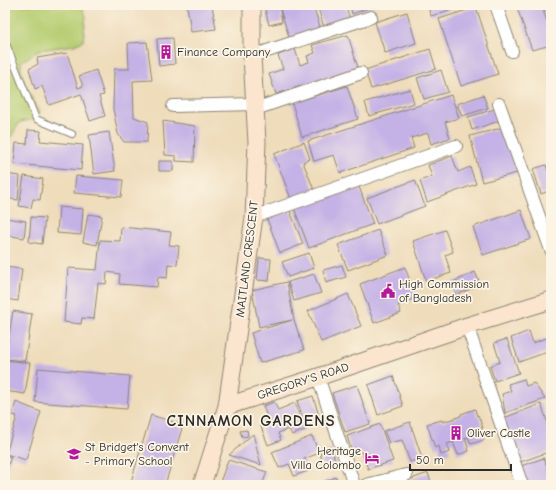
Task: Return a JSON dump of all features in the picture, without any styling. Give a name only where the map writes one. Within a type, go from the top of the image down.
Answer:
[{"type":"main road","name":"MAITLAND CRESCENT","points":[[248,5],[252,27]]},
{"type":"main road","name":"MAITLAND CRESCENT","points":[[202,485],[227,406],[254,217],[257,142],[252,56],[252,5]]},
{"type":"main road","name":"GREGORY'S ROAD","points":[[227,406],[318,378],[467,326],[550,304]]},
{"type":"street","points":[[496,5],[512,51]]},
{"type":"street","points":[[252,56],[371,17]]},
{"type":"street","points":[[173,106],[255,106],[361,73]]},
{"type":"street","points":[[499,104],[551,250]]},
{"type":"street","points":[[254,217],[456,146]]},
{"type":"street","points":[[467,326],[522,485]]},
{"type":"street","points":[[318,378],[354,485]]},
{"type":"street","points":[[366,485],[406,475]]},
{"type":"lane","points":[[5,41],[36,119],[72,134]]},
{"type":"green space","points":[[11,5],[81,5],[86,16],[83,41],[74,45],[39,50],[21,62],[24,82],[40,111],[37,119],[20,122],[5,146],[5,7]]},
{"type":"building","points":[[187,5],[212,5],[216,29],[191,32]]},
{"type":"building","points":[[283,5],[313,5],[321,30],[290,40],[280,9],[282,22],[269,25],[265,9]]},
{"type":"building","points":[[317,5],[345,5],[350,19],[324,27]]},
{"type":"building","points":[[350,5],[377,5],[352,14]]},
{"type":"building","points":[[427,5],[454,5],[455,8],[431,16]]},
{"type":"building","points":[[516,5],[541,5],[551,32],[551,45],[532,50]]},
{"type":"building","points":[[543,5],[551,5],[551,10],[545,12]]},
{"type":"building","points":[[476,7],[498,74],[461,86],[439,19]]},
{"type":"building","points":[[407,12],[416,43],[385,53],[375,22]]},
{"type":"building","points":[[348,35],[358,68],[276,94],[269,74],[283,69],[278,55],[295,49],[300,65],[309,62],[307,56],[315,53],[312,45]]},
{"type":"building","name":"Finance Company","points":[[173,38],[175,64],[159,66],[157,39]]},
{"type":"building","points":[[147,42],[152,80],[133,81],[134,117],[148,122],[147,142],[124,142],[118,134],[113,109],[114,69],[129,69],[128,43]]},
{"type":"building","points":[[430,49],[436,69],[371,89],[365,70]]},
{"type":"building","points":[[67,53],[78,88],[83,86],[79,76],[96,70],[104,95],[99,96],[105,116],[90,121],[81,94],[49,105],[42,86],[35,89],[29,69],[38,64],[37,58]]},
{"type":"building","points":[[441,70],[448,92],[424,99],[417,78]]},
{"type":"building","points":[[347,86],[358,119],[302,137],[292,103]]},
{"type":"building","points":[[410,89],[414,103],[369,116],[365,102]]},
{"type":"building","points":[[451,95],[459,118],[445,122],[450,138],[431,144],[428,133],[411,138],[414,148],[340,173],[334,155],[314,161],[308,141]]},
{"type":"building","points":[[483,95],[488,108],[462,116],[457,104]]},
{"type":"building","points":[[495,109],[499,121],[472,130],[468,117]]},
{"type":"building","points":[[163,121],[195,126],[194,162],[176,161],[176,156],[165,155]]},
{"type":"building","points":[[505,127],[517,173],[482,182],[470,136]]},
{"type":"building","points":[[28,130],[41,131],[40,141],[83,145],[81,170],[14,164],[16,143],[27,144]]},
{"type":"building","points":[[109,132],[115,171],[94,174],[89,135]]},
{"type":"building","points":[[304,142],[310,159],[303,162],[314,190],[291,199],[274,154]]},
{"type":"building","points":[[452,156],[458,172],[470,167],[476,184],[427,202],[420,181],[432,176],[428,165]]},
{"type":"building","points":[[159,161],[173,161],[173,171],[159,171]]},
{"type":"building","points":[[546,165],[551,180],[551,190],[541,194],[533,169]]},
{"type":"building","points":[[5,174],[20,176],[18,200],[5,198]]},
{"type":"building","points":[[24,176],[43,179],[40,200],[33,199],[31,208],[19,206]]},
{"type":"building","points":[[76,176],[123,180],[121,197],[74,193]]},
{"type":"building","points":[[415,180],[425,206],[377,224],[367,198]]},
{"type":"building","points":[[358,184],[373,224],[309,248],[294,208]]},
{"type":"building","points":[[59,207],[83,209],[81,235],[57,233]]},
{"type":"building","points":[[521,210],[531,239],[483,255],[473,227]]},
{"type":"building","points":[[290,211],[303,244],[280,253],[267,219]]},
{"type":"building","points":[[88,214],[102,216],[97,245],[83,242]]},
{"type":"building","points":[[31,217],[45,218],[42,244],[29,242]]},
{"type":"building","points":[[5,218],[26,221],[24,238],[5,235]]},
{"type":"building","points":[[121,227],[171,232],[169,245],[179,246],[177,265],[168,264],[167,278],[158,277],[157,287],[119,284],[120,274],[107,272],[106,284],[98,283],[94,319],[82,318],[81,324],[64,322],[68,268],[97,270],[100,240],[120,241]]},
{"type":"building","points":[[378,230],[388,255],[348,270],[338,245]]},
{"type":"building","points":[[445,230],[453,252],[445,255],[451,273],[426,281],[413,241]]},
{"type":"building","points":[[309,253],[314,268],[288,277],[282,262]]},
{"type":"building","points":[[259,258],[271,259],[269,281],[257,280]]},
{"type":"building","points":[[342,265],[346,277],[326,283],[323,270]]},
{"type":"building","points":[[5,267],[22,269],[18,301],[5,299]]},
{"type":"building","name":"High Commission of Bangladesh","points":[[405,267],[416,298],[398,305],[401,313],[374,323],[360,284]]},
{"type":"building","points":[[475,272],[481,285],[456,295],[451,283]]},
{"type":"building","points":[[314,274],[321,293],[294,301],[288,282]]},
{"type":"building","points":[[287,282],[294,320],[304,350],[260,363],[251,333],[292,320],[259,327],[252,290]]},
{"type":"building","points":[[348,294],[361,326],[321,342],[308,311]]},
{"type":"building","points":[[13,311],[32,314],[25,361],[5,359]]},
{"type":"building","points":[[529,331],[533,343],[546,338],[550,351],[519,362],[511,338]]},
{"type":"building","points":[[507,339],[519,373],[495,381],[490,366],[500,362],[494,343]]},
{"type":"building","points":[[5,360],[30,363],[25,394],[5,391]]},
{"type":"building","points":[[38,368],[130,376],[127,409],[35,402]]},
{"type":"building","points":[[393,376],[403,406],[378,415],[368,385]]},
{"type":"building","points":[[524,379],[526,386],[534,383],[545,399],[505,413],[502,394],[511,391],[508,384]]},
{"type":"building","points":[[357,385],[370,424],[345,432],[332,393]]},
{"type":"building","points":[[313,396],[319,416],[304,421],[297,401]]},
{"type":"building","points":[[16,402],[41,412],[26,460],[6,454],[17,416],[12,415]]},
{"type":"building","points":[[274,402],[278,410],[295,403],[305,430],[292,435],[289,429],[278,433],[281,440],[268,445],[260,424],[268,420],[263,406]]},
{"type":"building","points":[[541,404],[551,432],[551,451],[515,464],[501,419]]},
{"type":"building","name":"Oliver Castle","points":[[475,409],[483,428],[481,428],[484,440],[471,444],[468,437],[465,438],[469,451],[458,455],[453,442],[447,444],[450,452],[441,455],[439,446],[435,448],[427,424],[442,420],[443,422],[461,416],[461,414]]},
{"type":"building","points":[[151,415],[183,425],[165,485],[130,485]]},
{"type":"building","points":[[410,422],[422,458],[410,462],[402,440],[389,443],[384,431]]},
{"type":"building","points":[[380,424],[393,461],[368,469],[362,452],[353,455],[347,436]]},
{"type":"building","points":[[247,430],[248,436],[242,437],[240,431]]},
{"type":"building","points":[[253,434],[261,465],[229,455]]},
{"type":"building","points":[[312,436],[319,453],[304,459],[308,471],[294,476],[289,464],[279,468],[272,452]]},
{"type":"building","points":[[332,450],[336,463],[324,467],[320,453]]},
{"type":"building","points":[[5,455],[11,457],[5,473]]},
{"type":"building","points":[[544,458],[551,480],[551,485],[523,485],[518,467]]},
{"type":"building","points":[[228,460],[267,472],[262,485],[219,485]]},
{"type":"building","points":[[428,473],[432,485],[400,485],[400,483]]},
{"type":"building","points":[[336,477],[340,485],[315,485]]},
{"type":"place","name":"Finance Company","points":[[166,52]]},
{"type":"place","name":"High Commission of Bangladesh","points":[[388,291]]},
{"type":"place","name":"Oliver Castle","points":[[456,433]]},
{"type":"place","name":"St Bridget's Convent - Primary School","points":[[74,454]]},
{"type":"place","name":"Heritage Villa Colombo","points":[[372,458]]},
{"type":"district","name":"CINNAMON GARDENS","points":[[251,420]]}]
